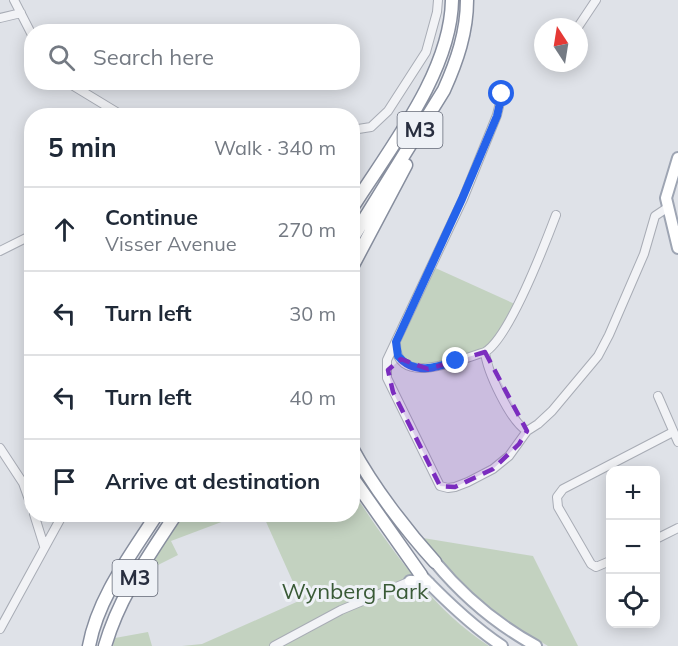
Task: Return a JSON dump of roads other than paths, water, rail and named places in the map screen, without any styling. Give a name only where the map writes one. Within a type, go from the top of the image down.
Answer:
[{"type":"highway","name":"M3","points":[[360,195],[408,120],[440,60],[448,38],[452,0]]},
{"type":"highway","name":"M3","points":[[360,226],[444,90],[464,38],[467,0]]},
{"type":"highway","points":[[360,179],[388,140],[408,120]]},
{"type":"highway","points":[[360,252],[402,175],[421,128]]},
{"type":"highway","points":[[360,461],[416,541],[435,562]]},
{"type":"highway","points":[[360,489],[420,580]]},
{"type":"highway","name":"M3","points":[[88,646],[109,590],[152,522]]},
{"type":"highway","name":"M3","points":[[105,646],[122,600],[171,522]]},
{"type":"highway","points":[[416,541],[424,559],[420,580]]},
{"type":"main road","points":[[678,158],[666,198],[678,248]]},
{"type":"main road","points":[[435,562],[457,587],[494,621],[536,646]]},
{"type":"main road","points":[[420,580],[446,575]]},
{"type":"main road","points":[[420,580],[475,627],[502,646]]},
{"type":"street","points":[[14,0],[26,24]]},
{"type":"street","points":[[360,128],[371,127],[388,111],[426,52],[438,0]]},
{"type":"street","points":[[584,18],[596,0]]},
{"type":"street","points":[[0,18],[21,13]]},
{"type":"street","points":[[80,90],[110,108]]},
{"type":"street","points":[[502,94],[497,116],[462,199],[387,360],[387,378],[436,481],[444,488],[455,488],[493,469],[509,456],[526,431],[552,411],[598,356],[619,314],[644,254],[655,216],[667,208]]},
{"type":"street","points":[[396,342],[396,350],[401,359],[412,367],[428,369],[485,352],[495,343],[518,303],[556,215]]},
{"type":"street","points":[[0,251],[24,239]]},
{"type":"street","points":[[485,352],[488,366],[511,413],[516,422],[526,431]]},
{"type":"street","points":[[387,378],[388,369],[401,359]]},
{"type":"street","points":[[658,396],[678,442]]},
{"type":"street","points":[[606,563],[596,567],[591,564],[558,507],[556,497],[563,489],[673,432]]},
{"type":"street","points":[[0,448],[24,486]]},
{"type":"street","points":[[37,522],[45,546]]},
{"type":"street","points":[[0,629],[58,522]]},
{"type":"street","points":[[660,537],[678,528]]},
{"type":"street","points":[[274,646],[341,610],[420,580]]},
{"type":"park label","name":"Wynberg Park","points":[[355,591]]}]
